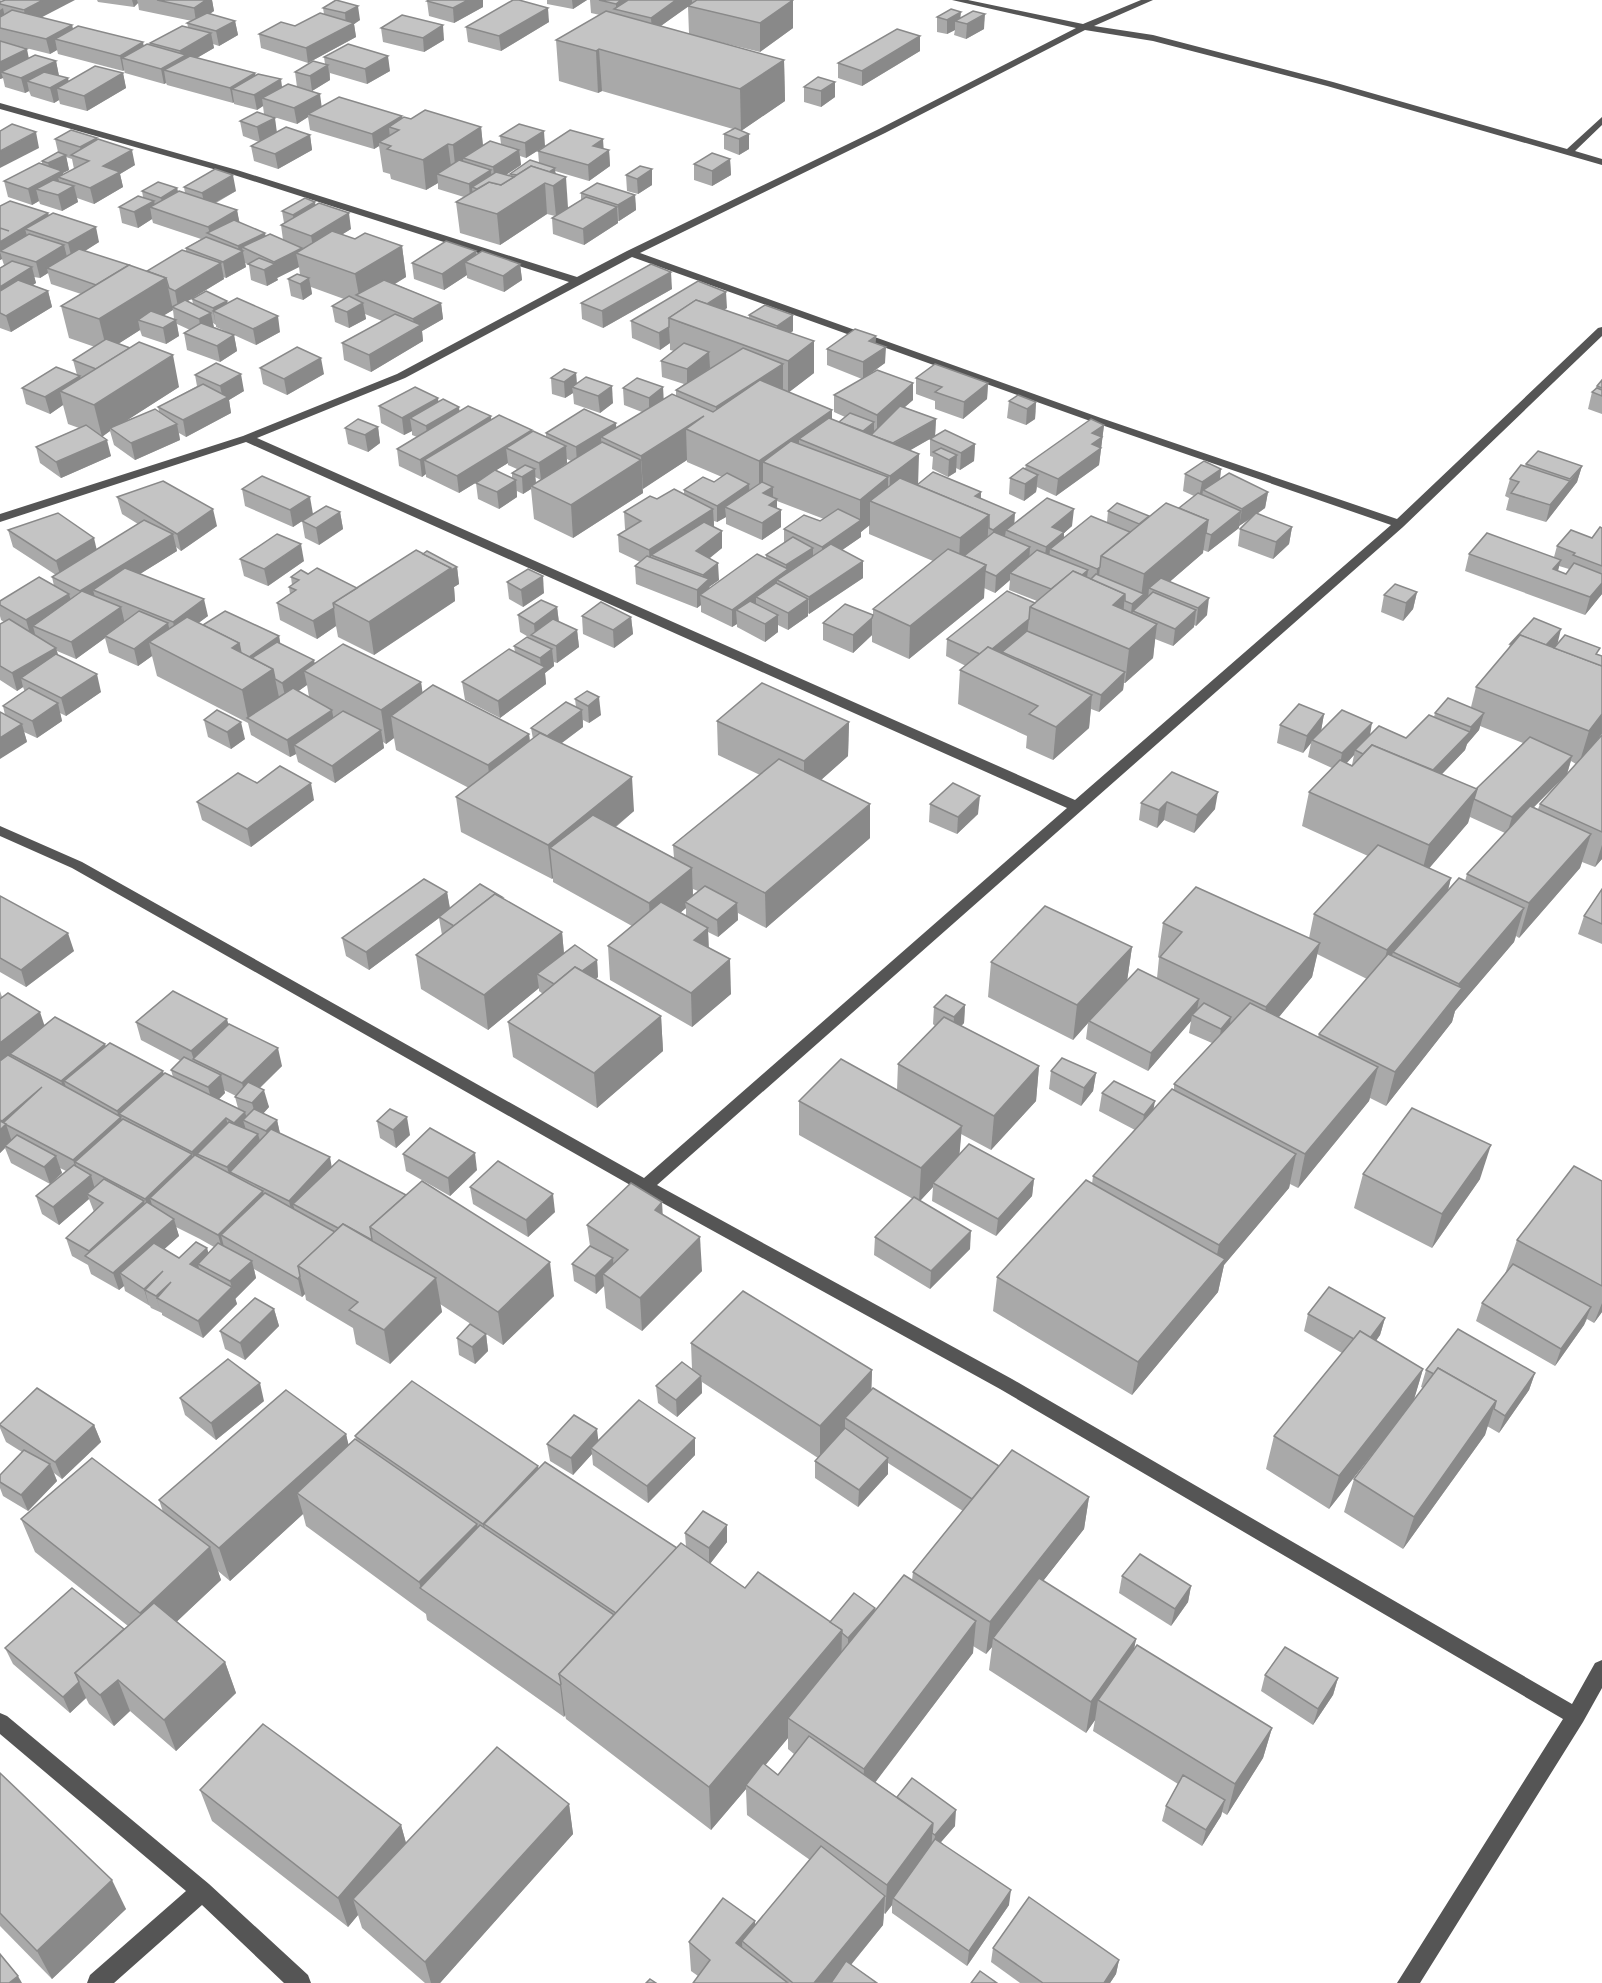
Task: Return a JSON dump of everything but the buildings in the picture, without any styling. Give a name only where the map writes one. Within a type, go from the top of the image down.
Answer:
[{"type":"street","points":[[956,0],[1084,27],[1153,38],[1275,69],[1602,162]]},
{"type":"street","points":[[0,518],[247,438],[401,376],[632,253],[882,131],[1084,27],[1149,0]]},
{"type":"street","points":[[0,106],[234,172],[578,281]]},
{"type":"street","points":[[1569,152],[1602,120]]},
{"type":"street","points":[[632,253],[1097,420],[1399,524]]},
{"type":"street","points":[[645,1186],[1399,524],[1602,330]]},
{"type":"street","points":[[247,438],[1076,806]]},
{"type":"street","points":[[0,831],[77,865],[645,1186],[1006,1384],[1576,1716]]},
{"type":"street","points":[[1408,1983],[1576,1716],[1602,1670]]},
{"type":"street","points":[[0,1722],[202,1890],[300,1983]]},
{"type":"street","points":[[98,1983],[202,1890]]}]
